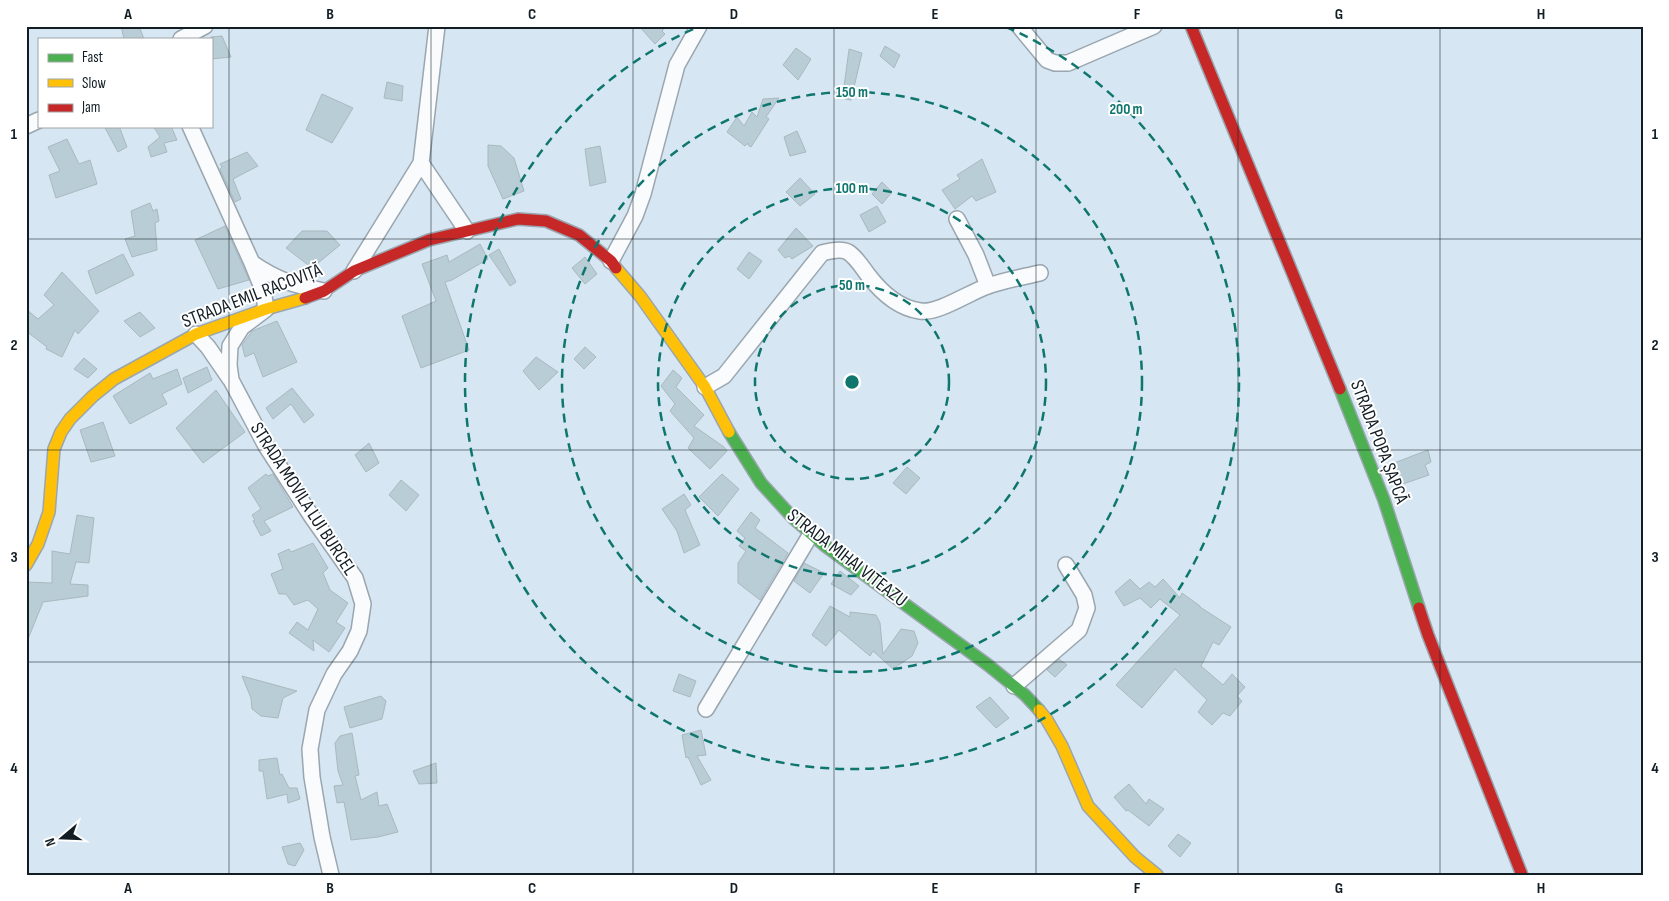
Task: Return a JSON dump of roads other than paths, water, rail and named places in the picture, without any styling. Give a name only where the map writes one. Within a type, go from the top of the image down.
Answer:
[{"type":"street","points":[[183,38],[205,26]]},
{"type":"street","points":[[354,271],[421,163],[437,26]]},
{"type":"street","points":[[611,261],[635,216],[643,194],[677,65],[699,26]]},
{"type":"street","points":[[1019,26],[1042,55],[1047,60],[1055,63],[1068,63],[1154,26]]},
{"type":"street","name":"STRADA POPA ȘAPCĂ","points":[[1191,26],[1306,303],[1384,500],[1428,635],[1522,875]]},
{"type":"street","points":[[26,126],[38,120]]},
{"type":"street","points":[[191,128],[252,263],[262,290],[266,309]]},
{"type":"street","points":[[421,163],[467,231]]},
{"type":"street","name":"STRADA MIHAI VITEAZU","points":[[467,231],[518,219],[546,221],[579,235],[611,261],[640,296],[705,387],[725,426],[761,483],[793,518],[811,534],[988,665],[1025,695],[1048,720],[1062,746],[1088,806],[1135,857],[1157,875]]},
{"type":"street","points":[[957,219],[976,255],[988,286]]},
{"type":"street","name":"STRADA EMIL RACOVIȚĂ","points":[[26,565],[38,544],[49,512],[54,450],[61,432],[70,419],[92,396],[114,379],[196,334],[266,309],[296,302],[324,290],[354,271],[396,252],[428,240],[467,231]]},
{"type":"street","points":[[705,387],[724,376],[822,253],[832,250],[846,251],[858,261],[873,281],[890,297],[906,308],[923,312],[942,307],[988,286],[1040,273]]},
{"type":"street","points":[[252,263],[269,275],[286,283],[324,290]]},
{"type":"street","name":"STRADA MOVILA LUI BURCEL","points":[[266,309],[242,327],[230,346],[229,364],[231,380],[266,446],[312,517],[355,578],[363,604],[359,631],[350,651],[334,674],[317,710],[310,749],[317,812],[331,875]]},
{"type":"street","points":[[196,334],[208,347],[231,380]]},
{"type":"street","points":[[706,709],[811,534]]},
{"type":"street","points":[[1014,686],[1079,630],[1087,608],[1086,602],[1084,595],[1066,565]]}]
